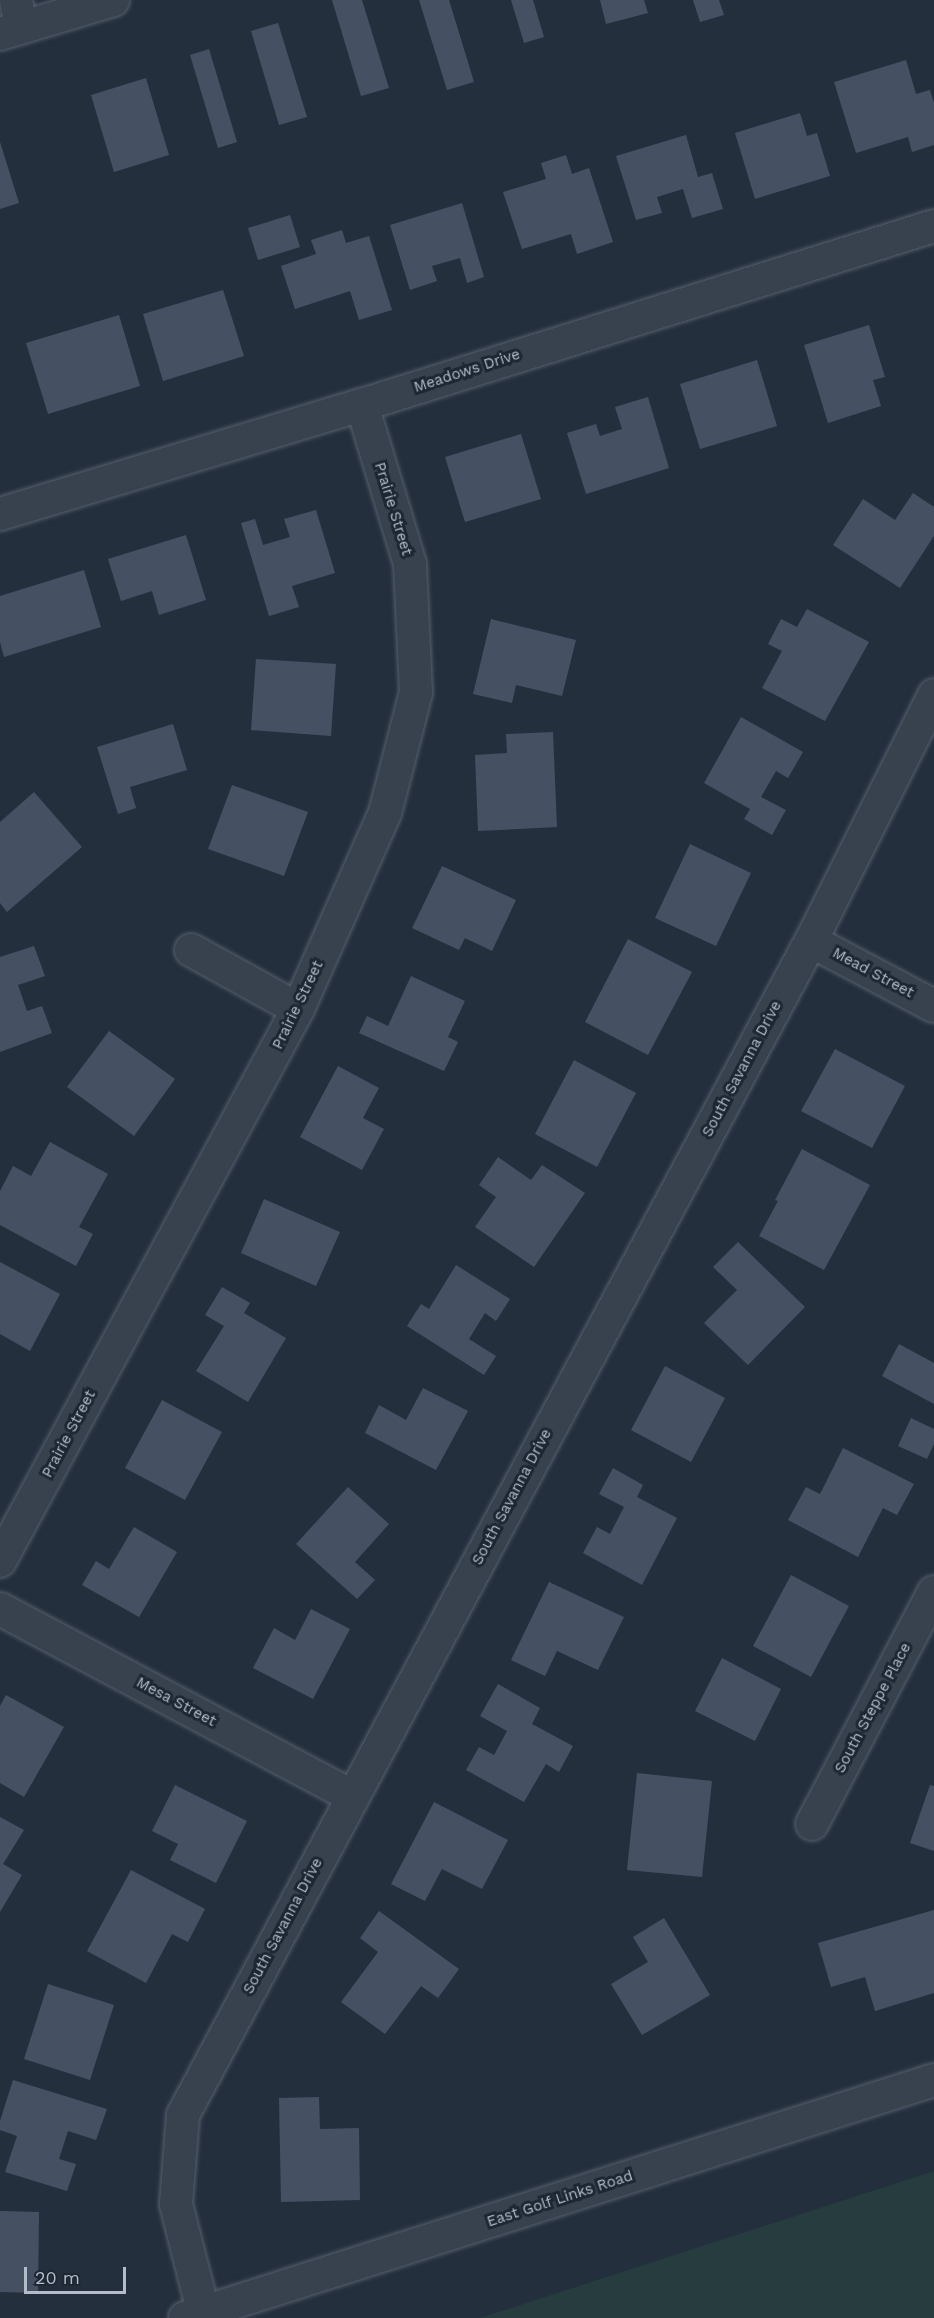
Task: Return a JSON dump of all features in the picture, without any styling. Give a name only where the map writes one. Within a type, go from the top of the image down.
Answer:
[{"type":"street","points":[[12,21],[113,0]]},
{"type":"street","name":"Meadows Drive","points":[[0,514],[362,405],[934,226]]},
{"type":"street","name":"Prairie Street","points":[[0,1561],[298,1009],[386,813],[416,692],[410,564],[362,405]]},
{"type":"street","name":"South Savanna Drive","points":[[198,2316],[176,2204],[183,2115],[811,941],[934,694]]},
{"type":"street","name":"Mead Street","points":[[811,941],[934,1006]]},
{"type":"street","points":[[191,950],[298,1009]]},
{"type":"street","name":"South Steppe Place","points":[[812,1824],[934,1592]]},
{"type":"street","name":"Mesa Street","points":[[0,1609],[352,1796]]},
{"type":"street","name":"East Golf Links Road","points":[[198,2316],[934,2080]]},
{"type":"green space","points":[[934,2171],[934,2318],[480,2318]]},
{"type":"building","points":[[332,0],[362,0],[389,88],[361,96]]},
{"type":"building","points":[[419,0],[449,0],[474,82],[447,90]]},
{"type":"building","points":[[511,0],[533,0],[544,37],[524,43]]},
{"type":"building","points":[[600,0],[644,0],[648,13],[606,24]]},
{"type":"building","points":[[693,0],[719,0],[724,15],[700,22]]},
{"type":"building","points":[[278,23],[307,117],[279,125],[251,31]]},
{"type":"building","points":[[209,49],[237,142],[218,148],[190,55]]},
{"type":"building","points":[[906,60],[916,94],[930,90],[934,103],[934,145],[912,152],[908,137],[856,153],[834,82]]},
{"type":"building","points":[[146,78],[169,155],[114,172],[91,95]]},
{"type":"building","points":[[800,113],[807,136],[817,133],[830,176],[755,199],[735,133]]},
{"type":"building","points":[[686,135],[698,177],[712,173],[723,209],[692,218],[683,189],[657,197],[662,213],[636,220],[616,156]]},
{"type":"building","points":[[0,142],[19,203],[0,209]]},
{"type":"building","points":[[566,155],[572,174],[589,168],[613,242],[577,254],[571,234],[522,249],[503,192],[546,179],[541,163]]},
{"type":"building","points":[[462,203],[484,277],[467,283],[460,258],[432,266],[437,281],[410,290],[390,225]]},
{"type":"building","points":[[290,215],[300,247],[258,260],[248,228]]},
{"type":"building","points":[[342,230],[346,243],[369,236],[392,310],[359,320],[350,291],[295,309],[281,266],[316,254],[311,240]]},
{"type":"building","points":[[223,290],[244,356],[163,381],[143,314]]},
{"type":"building","points":[[119,315],[140,386],[48,414],[26,343]]},
{"type":"building","points":[[869,325],[885,377],[873,380],[881,406],[828,423],[804,345]]},
{"type":"building","points":[[757,360],[777,426],[700,449],[680,384]]},
{"type":"building","points":[[648,397],[669,468],[586,494],[567,433],[596,424],[600,436],[622,429],[615,407]]},
{"type":"building","points":[[521,434],[541,499],[465,522],[445,457]]},
{"type":"building","points":[[913,493],[934,507],[934,536],[900,588],[833,545],[863,499],[895,520]]},
{"type":"building","points":[[316,510],[335,573],[292,586],[299,607],[269,616],[241,523],[255,519],[263,545],[290,537],[284,519]]},
{"type":"building","points":[[186,535],[206,600],[159,615],[152,591],[121,601],[108,559]]},
{"type":"building","points":[[84,570],[101,627],[4,657],[0,642],[0,596]]},
{"type":"building","points":[[807,609],[869,642],[825,721],[762,688],[782,651],[768,644],[781,619],[797,627]]},
{"type":"building","points":[[491,619],[576,640],[562,696],[516,685],[512,703],[473,694]]},
{"type":"building","points":[[256,659],[336,664],[331,736],[251,730]]},
{"type":"building","points":[[741,717],[803,752],[788,778],[776,771],[761,797],[786,810],[772,835],[744,819],[750,809],[704,783]]},
{"type":"building","points":[[173,724],[187,770],[130,787],[136,808],[118,814],[97,747]]},
{"type":"building","points":[[553,732],[557,827],[478,831],[475,755],[507,753],[506,734]]},
{"type":"building","points":[[232,785],[308,812],[284,876],[208,849]]},
{"type":"building","points":[[34,792],[82,847],[7,912],[0,903],[0,822]]},
{"type":"building","points":[[690,844],[751,873],[716,946],[655,918]]},
{"type":"building","points":[[442,866],[516,900],[492,951],[465,938],[459,950],[412,928]]},
{"type":"building","points":[[628,939],[692,972],[648,1055],[585,1022]]},
{"type":"building","points":[[34,946],[45,976],[18,985],[27,1011],[42,1006],[52,1033],[0,1052],[0,957]]},
{"type":"building","points":[[411,976],[465,1001],[448,1037],[458,1042],[444,1071],[359,1033],[367,1016],[388,1026]]},
{"type":"building","points":[[109,1031],[175,1079],[134,1136],[67,1087]]},
{"type":"building","points":[[835,1049],[905,1086],[872,1148],[801,1111]]},
{"type":"building","points":[[574,1060],[636,1093],[597,1167],[535,1134]]},
{"type":"building","points":[[338,1066],[379,1088],[363,1118],[384,1129],[362,1170],[300,1137]]},
{"type":"building","points":[[50,1142],[108,1174],[79,1227],[93,1234],[76,1266],[0,1225],[0,1191],[13,1166],[31,1176]]},
{"type":"building","points":[[802,1149],[870,1185],[824,1270],[759,1236]]},
{"type":"building","points":[[498,1157],[531,1180],[542,1165],[585,1193],[534,1267],[475,1227],[496,1197],[479,1185]]},
{"type":"building","points":[[264,1199],[340,1232],[316,1286],[241,1253]]},
{"type":"building","points":[[738,1242],[805,1307],[748,1365],[704,1323],[737,1290],[713,1267]]},
{"type":"building","points":[[0,1262],[60,1294],[30,1351],[0,1334]]},
{"type":"building","points":[[456,1265],[510,1299],[496,1321],[485,1313],[469,1339],[496,1356],[484,1375],[407,1326],[421,1304],[429,1309]]},
{"type":"building","points":[[222,1287],[250,1303],[244,1313],[286,1338],[248,1402],[196,1371],[224,1326],[205,1315]]},
{"type":"building","points":[[899,1344],[934,1363],[934,1404],[882,1376]]},
{"type":"building","points":[[665,1366],[725,1398],[691,1462],[631,1430]]},
{"type":"building","points":[[423,1388],[468,1411],[436,1470],[365,1433],[379,1405],[406,1420]]},
{"type":"building","points":[[162,1400],[222,1432],[185,1500],[125,1468]]},
{"type":"building","points":[[911,1418],[934,1429],[934,1444],[927,1459],[898,1446]]},
{"type":"building","points":[[843,1448],[914,1484],[897,1515],[883,1508],[858,1557],[788,1520],[806,1487],[820,1494]]},
{"type":"building","points":[[613,1468],[643,1485],[637,1497],[677,1518],[642,1585],[583,1553],[597,1527],[610,1534],[624,1507],[599,1494]]},
{"type":"building","points":[[348,1487],[389,1524],[355,1562],[375,1580],[357,1599],[296,1544]]},
{"type":"building","points":[[134,1527],[177,1552],[139,1617],[82,1585],[96,1561],[109,1569]]},
{"type":"building","points":[[791,1575],[849,1606],[811,1677],[753,1646]]},
{"type":"building","points":[[549,1582],[624,1617],[598,1670],[557,1651],[545,1676],[511,1660]]},
{"type":"building","points":[[311,1609],[350,1629],[313,1699],[253,1668],[274,1628],[295,1640]]},
{"type":"building","points":[[722,1658],[781,1689],[755,1741],[695,1711]]},
{"type":"building","points":[[498,1684],[540,1708],[532,1724],[573,1746],[559,1772],[546,1764],[524,1802],[466,1770],[479,1747],[494,1755],[507,1731],[480,1716]]},
{"type":"building","points":[[6,1695],[64,1727],[24,1797],[0,1783],[0,1706]]},
{"type":"building","points":[[637,1773],[712,1781],[702,1877],[627,1870]]},
{"type":"building","points":[[175,1785],[247,1821],[216,1883],[170,1860],[178,1844],[152,1831]]},
{"type":"building","points":[[930,1785],[934,1786],[934,1851],[910,1843]]},
{"type":"building","points":[[434,1802],[508,1840],[482,1889],[442,1869],[425,1901],[391,1884]]},
{"type":"building","points":[[0,1817],[24,1830],[3,1864],[22,1875],[0,1912]]},
{"type":"building","points":[[131,1870],[205,1909],[188,1942],[172,1934],[146,1983],[87,1951]]},
{"type":"building","points":[[934,1910],[934,1993],[875,2011],[865,1977],[831,1987],[818,1943]]},
{"type":"building","points":[[379,1911],[459,1969],[438,1998],[421,1986],[385,2034],[341,2002],[378,1952],[360,1938]]},
{"type":"building","points":[[664,1918],[710,1995],[642,2035],[611,1984],[648,1962],[633,1937]]},
{"type":"building","points":[[48,1984],[114,2005],[90,2080],[24,2059]]},
{"type":"building","points":[[13,2080],[107,2109],[96,2140],[68,2131],[59,2159],[76,2164],[67,2191],[5,2172],[17,2136],[0,2130],[0,2121]]},
{"type":"building","points":[[319,2097],[320,2129],[359,2128],[360,2200],[281,2202],[279,2098]]},
{"type":"building","points":[[0,2211],[39,2212],[38,2293],[0,2292]]}]
